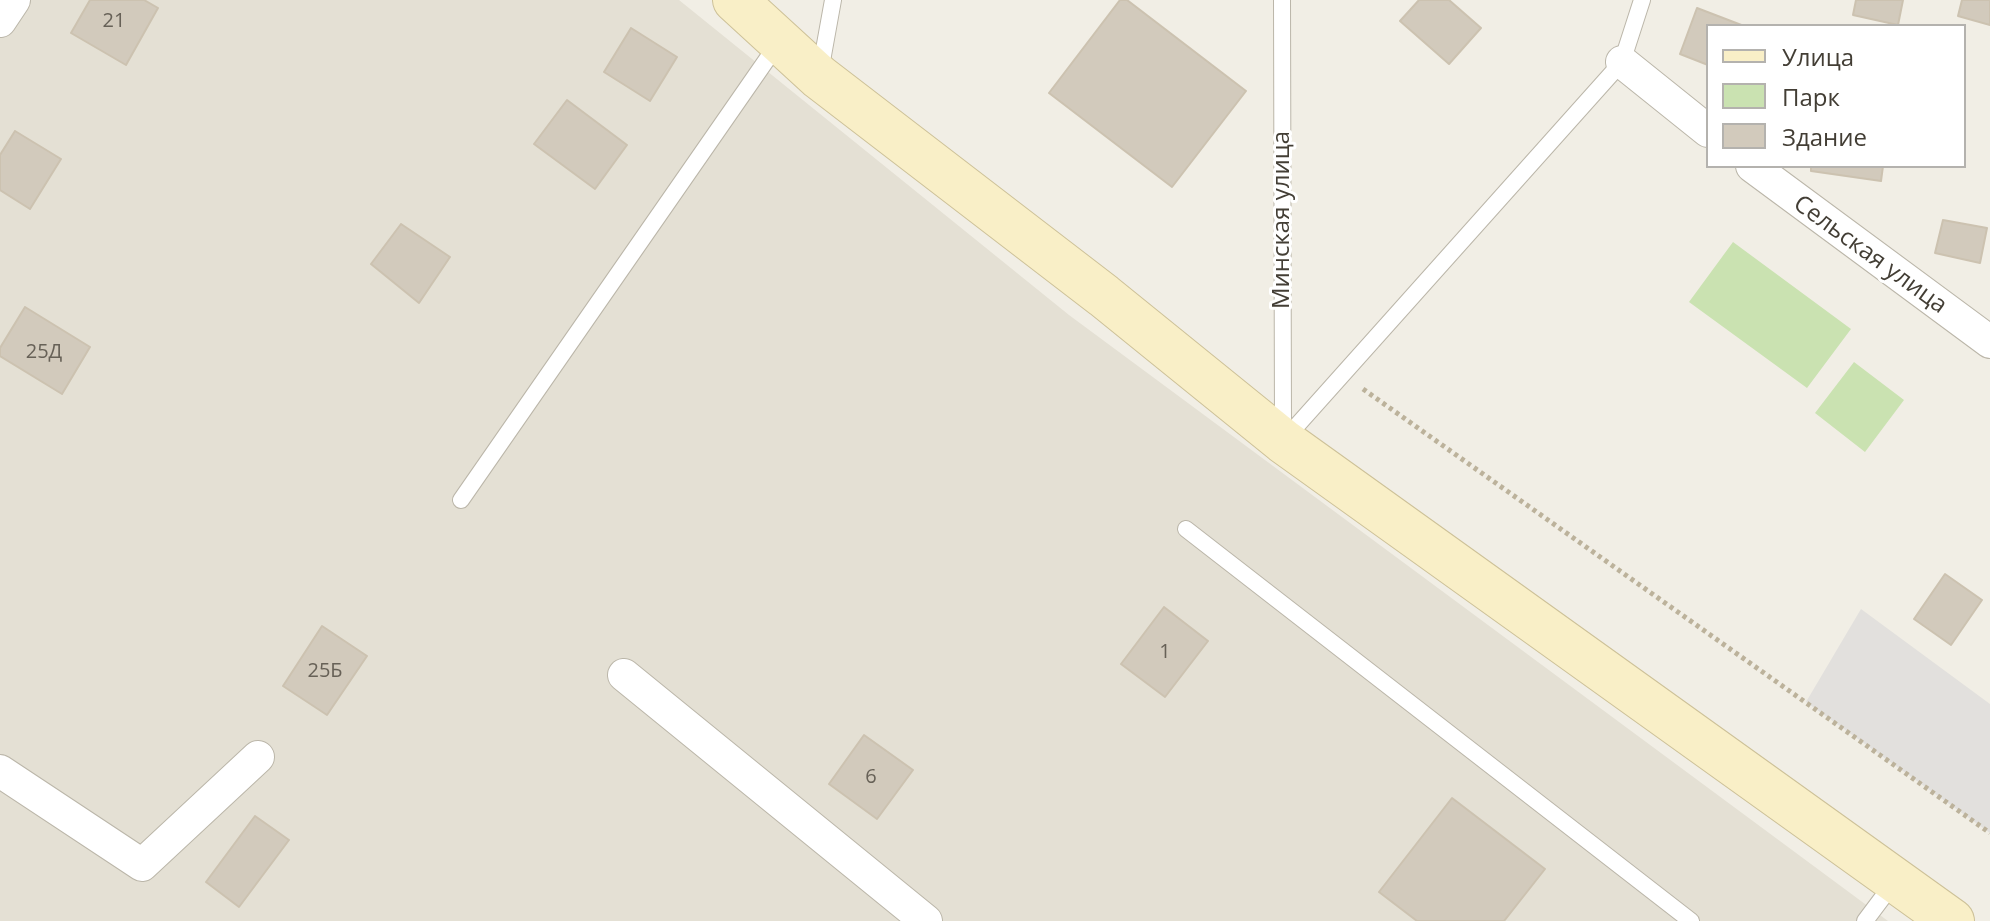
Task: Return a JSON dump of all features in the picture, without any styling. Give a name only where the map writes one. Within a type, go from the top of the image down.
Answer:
[{"type":"main road","points":[[735,0],[819,77],[1104,296],[1283,441],[1952,921]]},
{"type":"street","points":[[0,21],[14,0]]},
{"type":"street","points":[[1622,62],[1706,129]]},
{"type":"street","name":"Сельская улица","points":[[1755,168],[1990,342]]},
{"type":"street","points":[[624,675],[926,921]]},
{"type":"street","points":[[0,771],[142,865],[258,757]]},
{"type":"lane","points":[[819,77],[833,0]]},
{"type":"lane","name":"Минская улица","points":[[1282,0],[1283,441]]},
{"type":"lane","points":[[1283,441],[1622,62],[1642,0]]},
{"type":"lane","points":[[461,500],[780,41]]},
{"type":"lane","points":[[1186,529],[1691,921]]},
{"type":"lane","points":[[1865,921],[1895,881]]},
{"type":"path","points":[[1343,374],[1990,833]]},
{"type":"shaded area","points":[[0,0],[679,0],[1069,315],[1888,921],[0,921]]},
{"type":"shaded area","points":[[1861,609],[1990,704],[1990,833],[1806,702]]},
{"type":"green space","points":[[1733,242],[1851,329],[1807,388],[1689,302]]},
{"type":"green space","points":[[1854,362],[1904,400],[1865,452],[1815,413]]},
{"type":"building","points":[[90,0],[144,0],[158,8],[126,65],[71,33]]},
{"type":"building","points":[[1120,0],[1127,0],[1246,91],[1172,187],[1049,93]]},
{"type":"building","points":[[1419,0],[1449,0],[1481,28],[1449,64],[1400,21]]},
{"type":"building","points":[[1856,0],[1903,0],[1898,24],[1853,15]]},
{"type":"building","points":[[1962,0],[1990,0],[1990,25],[1958,16]]},
{"type":"building","points":[[1697,8],[1739,24],[1706,24],[1706,64],[1680,54]]},
{"type":"building","points":[[631,28],[677,57],[650,101],[604,72]]},
{"type":"building","points":[[567,100],[627,145],[595,189],[534,144]]},
{"type":"building","points":[[15,131],[61,159],[30,209],[0,190],[0,155]]},
{"type":"building","points":[[1811,168],[1883,168],[1881,181],[1811,171]]},
{"type":"building","points":[[1943,220],[1987,228],[1980,263],[1935,253]]},
{"type":"building","points":[[401,224],[450,257],[419,303],[371,264]]},
{"type":"building","points":[[25,307],[90,347],[62,394],[0,356],[0,348]]},
{"type":"building","points":[[1945,574],[1982,600],[1951,645],[1914,619]]},
{"type":"building","points":[[1164,607],[1208,641],[1165,697],[1121,664]]},
{"type":"building","points":[[322,626],[367,656],[327,715],[283,686]]},
{"type":"building","points":[[864,735],[913,770],[877,819],[829,784]]},
{"type":"building","points":[[1452,798],[1545,869],[1504,921],[1417,921],[1379,892]]},
{"type":"building","points":[[255,816],[289,840],[239,907],[206,882]]}]
